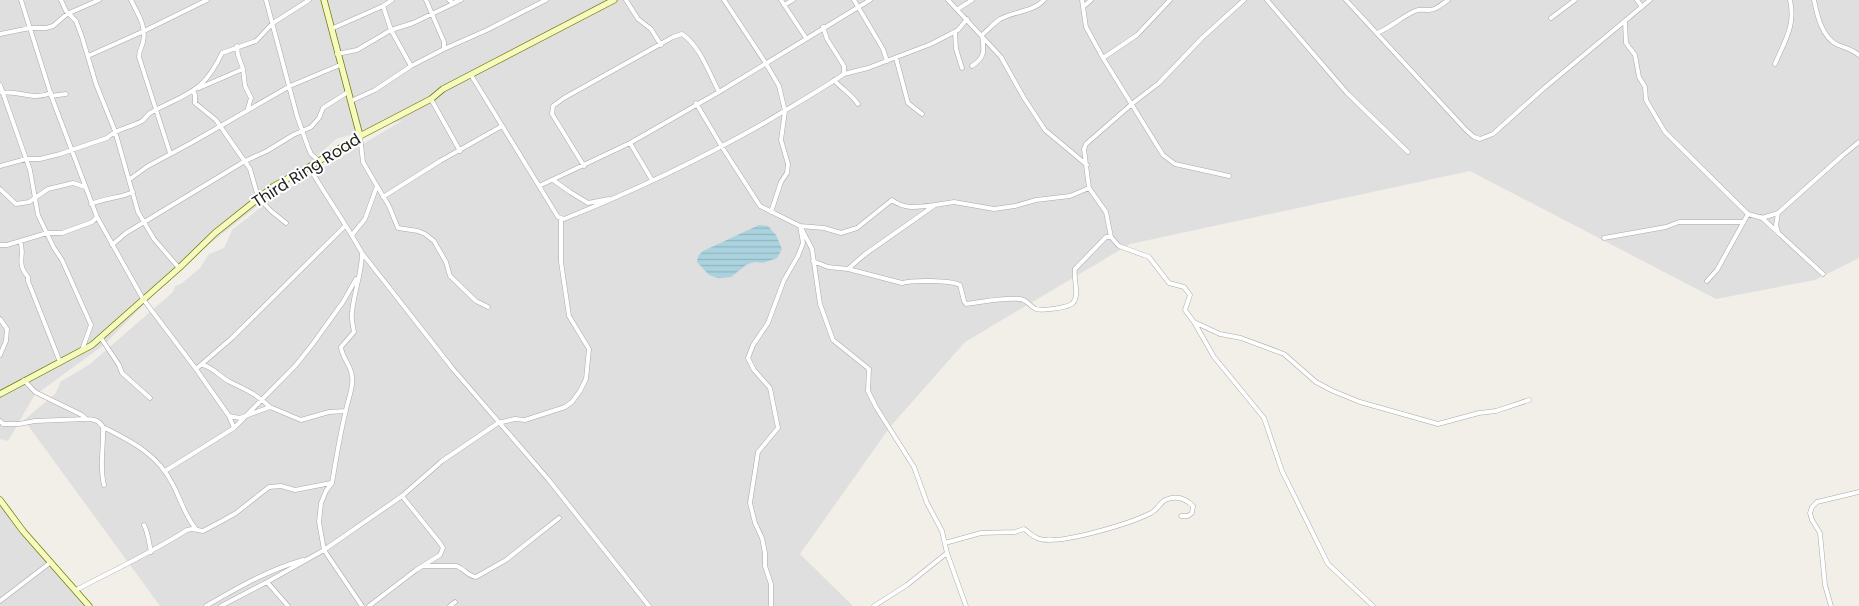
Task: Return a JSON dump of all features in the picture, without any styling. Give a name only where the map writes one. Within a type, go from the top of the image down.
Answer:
[{"type":"street","points":[[21,0],[51,95],[97,217],[143,299],[196,369],[229,416],[234,428]]},
{"type":"street","points":[[61,0],[66,11],[76,21],[96,84],[115,131],[138,212],[154,239],[178,268]]},
{"type":"street","points":[[0,34],[53,26],[69,13],[99,0]]},
{"type":"street","points":[[131,0],[145,27],[143,43],[139,49],[139,57],[170,153]]},
{"type":"street","points":[[88,56],[207,0]]},
{"type":"street","points":[[266,0],[290,86],[290,96],[311,154],[318,161]]},
{"type":"street","points":[[286,223],[258,197],[257,187],[245,161],[216,120],[195,103],[195,90],[212,73],[222,52],[256,41],[273,23],[309,0]]},
{"type":"street","points":[[324,0],[360,136],[363,162],[392,213],[398,228],[418,231],[434,241],[446,262],[450,276],[476,301],[488,307]]},
{"type":"street","points":[[331,29],[392,0]]},
{"type":"street","points":[[426,0],[444,42],[444,49]]},
{"type":"street","points":[[449,0],[453,3],[459,1]]},
{"type":"street","points":[[351,101],[375,90],[411,66],[546,0]]},
{"type":"street","name":"Third Ring Road","points":[[0,394],[81,351],[101,338],[215,233],[274,186],[309,168],[360,136],[430,99],[443,90],[614,0]]},
{"type":"street","points":[[626,0],[638,18],[651,29],[661,45]]},
{"type":"street","points":[[781,0],[806,38]]},
{"type":"street","points":[[784,5],[793,0]]},
{"type":"street","points":[[854,0],[883,49],[887,61]]},
{"type":"street","points":[[540,186],[630,143],[696,103],[719,92],[765,62],[870,0]]},
{"type":"street","points":[[948,0],[1001,57],[1045,130],[1088,166]]},
{"type":"street","points":[[958,9],[972,0]]},
{"type":"street","points":[[982,35],[999,20],[1023,10],[1037,8],[1044,0]]},
{"type":"street","points":[[1082,0],[1086,27],[1163,155],[1175,164],[1229,176]]},
{"type":"street","points":[[1084,6],[1091,0]]},
{"type":"street","points":[[1103,58],[1137,35],[1170,0]]},
{"type":"street","points":[[1244,0],[1202,38],[1159,84],[1086,144],[1084,149],[1090,188],[1106,212],[1110,237],[1119,246],[1149,257],[1169,283],[1184,287],[1190,295],[1185,310],[1214,357],[1264,418],[1282,471],[1328,564],[1373,606]]},
{"type":"street","points":[[1267,0],[1347,93],[1408,152]]},
{"type":"street","points":[[1346,0],[1466,130],[1474,137],[1480,139],[1493,134],[1543,89],[1650,0]]},
{"type":"street","points":[[1377,32],[1389,28],[1414,11],[1436,9],[1448,0]]},
{"type":"street","points":[[1551,18],[1575,0]]},
{"type":"street","points":[[1637,0],[1642,7]]},
{"type":"street","points":[[1776,64],[1783,46],[1789,37],[1792,9],[1790,0]]},
{"type":"street","points":[[1814,0],[1820,24],[1832,40],[1836,44],[1850,48],[1859,55]]},
{"type":"street","points":[[337,54],[357,50],[391,30],[413,23],[459,1]]},
{"type":"street","points":[[726,1],[778,86],[785,111],[781,140],[788,164],[787,173],[781,182],[771,212]]},
{"type":"street","points":[[382,6],[391,30],[411,66]]},
{"type":"street","points":[[561,219],[618,198],[652,180],[690,164],[785,111],[844,74],[896,58],[931,44],[955,32],[967,19]]},
{"type":"street","points":[[1624,22],[1626,44],[1635,55],[1639,77],[1645,87],[1646,100],[1664,132],[1748,214],[1760,217],[1778,214],[1859,142]]},
{"type":"street","points":[[824,27],[826,39],[844,66],[844,74]]},
{"type":"street","points":[[955,32],[956,49],[962,68]]},
{"type":"street","points":[[584,166],[552,114],[553,106],[564,98],[682,34],[701,57],[719,92]]},
{"type":"street","points":[[972,66],[980,60],[984,50],[982,35]]},
{"type":"street","points":[[444,42],[452,46]]},
{"type":"street","points":[[237,46],[245,86],[251,98],[248,109]]},
{"type":"street","points":[[896,58],[908,103],[922,114]]},
{"type":"street","points":[[130,179],[170,153],[290,86],[340,65]]},
{"type":"street","points":[[0,166],[26,159],[40,159],[107,138],[115,131],[143,120],[152,112],[195,90],[243,69]]},
{"type":"street","points":[[221,606],[324,550],[402,496],[442,461],[498,423],[515,419],[519,421],[525,420],[565,407],[580,392],[586,379],[589,349],[569,316],[561,262],[561,219],[472,75]]},
{"type":"street","points":[[834,80],[850,92],[858,104]]},
{"type":"street","points":[[0,85],[30,170],[38,215],[62,260],[91,324],[81,351]]},
{"type":"street","points":[[2,93],[14,92],[28,97],[66,94]]},
{"type":"street","points":[[112,245],[126,233],[245,161],[267,152],[293,135],[311,127],[319,118],[322,108],[348,92]]},
{"type":"street","points":[[430,99],[460,151]]},
{"type":"street","points":[[696,103],[760,206],[800,226],[824,228],[841,233],[857,228],[892,200],[899,205],[913,208],[954,202],[994,209],[1036,200],[1070,196],[1090,188]]},
{"type":"street","points":[[383,197],[440,161],[502,126]]},
{"type":"street","points":[[630,143],[652,180]]},
{"type":"street","points":[[309,168],[362,253],[452,369],[548,479],[649,606]]},
{"type":"street","points":[[553,180],[588,202],[618,198]]},
{"type":"street","points":[[0,190],[16,204],[29,202],[48,189],[73,183],[85,187]]},
{"type":"street","points":[[352,235],[365,220],[377,186]]},
{"type":"street","points":[[92,204],[133,192]]},
{"type":"street","points":[[848,269],[864,255],[934,205]]},
{"type":"street","points":[[1707,281],[1717,270],[1748,214]]},
{"type":"street","points":[[1778,214],[1776,225],[1778,232]]},
{"type":"street","points":[[0,245],[3,246],[47,233],[66,232],[92,222],[97,217]]},
{"type":"street","points":[[1760,217],[1823,274]]},
{"type":"street","points":[[1604,238],[1666,227],[1679,222],[1743,222]]},
{"type":"street","points":[[196,369],[203,365],[247,324],[345,226]]},
{"type":"street","points":[[800,226],[812,249],[820,304],[833,340],[869,369],[868,391],[914,466],[927,503],[942,531],[947,552],[966,606]]},
{"type":"street","points":[[772,606],[771,584],[765,566],[762,538],[754,523],[750,503],[758,452],[778,428],[770,388],[754,370],[748,358],[753,345],[768,323],[784,280],[798,256],[803,243],[800,226]]},
{"type":"street","points":[[813,261],[828,267],[848,269],[902,283],[909,281],[948,281],[956,283],[960,285],[966,304],[997,298],[1022,299],[1028,301],[1032,307],[1037,309],[1052,309],[1068,306],[1074,302],[1076,296],[1073,275],[1075,269],[1106,237],[1110,237]]},
{"type":"street","points":[[20,241],[22,253],[20,262],[23,271],[28,277],[38,308],[60,362]]},
{"type":"street","points":[[165,471],[234,428],[312,345],[343,302],[358,276],[362,268],[362,253]]},
{"type":"street","points":[[358,276],[351,314],[354,332],[341,348],[344,358],[349,364],[352,386],[332,483],[326,491],[321,504],[319,522],[324,550],[362,606]]},
{"type":"street","points":[[0,319],[7,329],[6,341],[0,355]]},
{"type":"street","points":[[1194,322],[1220,334],[1241,338],[1284,354],[1316,382],[1333,391],[1360,402],[1438,424],[1487,411],[1496,411],[1528,400]]},
{"type":"street","points":[[101,338],[119,365],[122,373],[150,398]]},
{"type":"street","points":[[203,365],[209,366],[228,381],[243,387],[262,399],[270,407],[301,420],[329,412],[346,411]]},
{"type":"street","points":[[24,380],[35,392],[82,415],[86,419]]},
{"type":"street","points":[[229,416],[243,417],[270,407]]},
{"type":"street","points":[[0,421],[3,424],[19,424],[35,421],[96,420],[103,427],[141,447],[151,455],[173,484],[189,520],[197,530]]},
{"type":"street","points":[[103,427],[104,450],[102,467],[104,485]]},
{"type":"street","points":[[76,590],[151,552],[188,530],[203,530],[236,513],[269,487],[281,486],[295,490],[332,483]]},
{"type":"street","points":[[1831,606],[1825,585],[1820,533],[1812,520],[1812,507],[1818,502],[1859,492]]},
{"type":"street","points":[[369,606],[416,570],[440,555],[443,548],[402,496]]},
{"type":"street","points":[[946,543],[981,533],[1015,532],[1024,529],[1036,538],[1054,541],[1094,533],[1128,523],[1152,512],[1164,501],[1176,498],[1186,500],[1193,506],[1192,513],[1181,516]]},
{"type":"street","points":[[0,500],[23,531],[89,606]]},
{"type":"street","points":[[424,566],[456,566],[460,567],[471,577],[476,577],[506,560],[559,518]]},
{"type":"street","points":[[144,525],[147,530],[146,537],[151,552]]},
{"type":"street","points":[[874,606],[907,585],[947,552]]},
{"type":"street","points":[[206,606],[242,585],[287,564],[309,558]]},
{"type":"street","points":[[0,601],[51,562]]},
{"type":"street","points":[[267,582],[288,606]]},
{"type":"street","points":[[450,606],[455,602]]},
{"type":"shaded area","points":[[0,0],[1859,0],[1859,258],[1815,280],[1716,299],[1470,171],[1130,244],[965,342],[890,427],[800,554],[853,606],[160,606],[24,420],[55,394],[60,382],[90,364],[173,292],[175,286],[181,284],[200,268],[209,254],[224,248],[232,230],[271,199],[403,120],[336,139],[296,175],[202,250],[147,301],[105,344],[34,396],[8,441],[0,439]]},
{"type":"shaded area","points":[[0,506],[86,606],[0,606]]},
{"type":"water","points":[[759,225],[768,226],[776,235],[782,249],[777,258],[763,263],[754,262],[746,265],[731,277],[718,278],[709,275],[697,262],[698,256],[703,251]]}]
